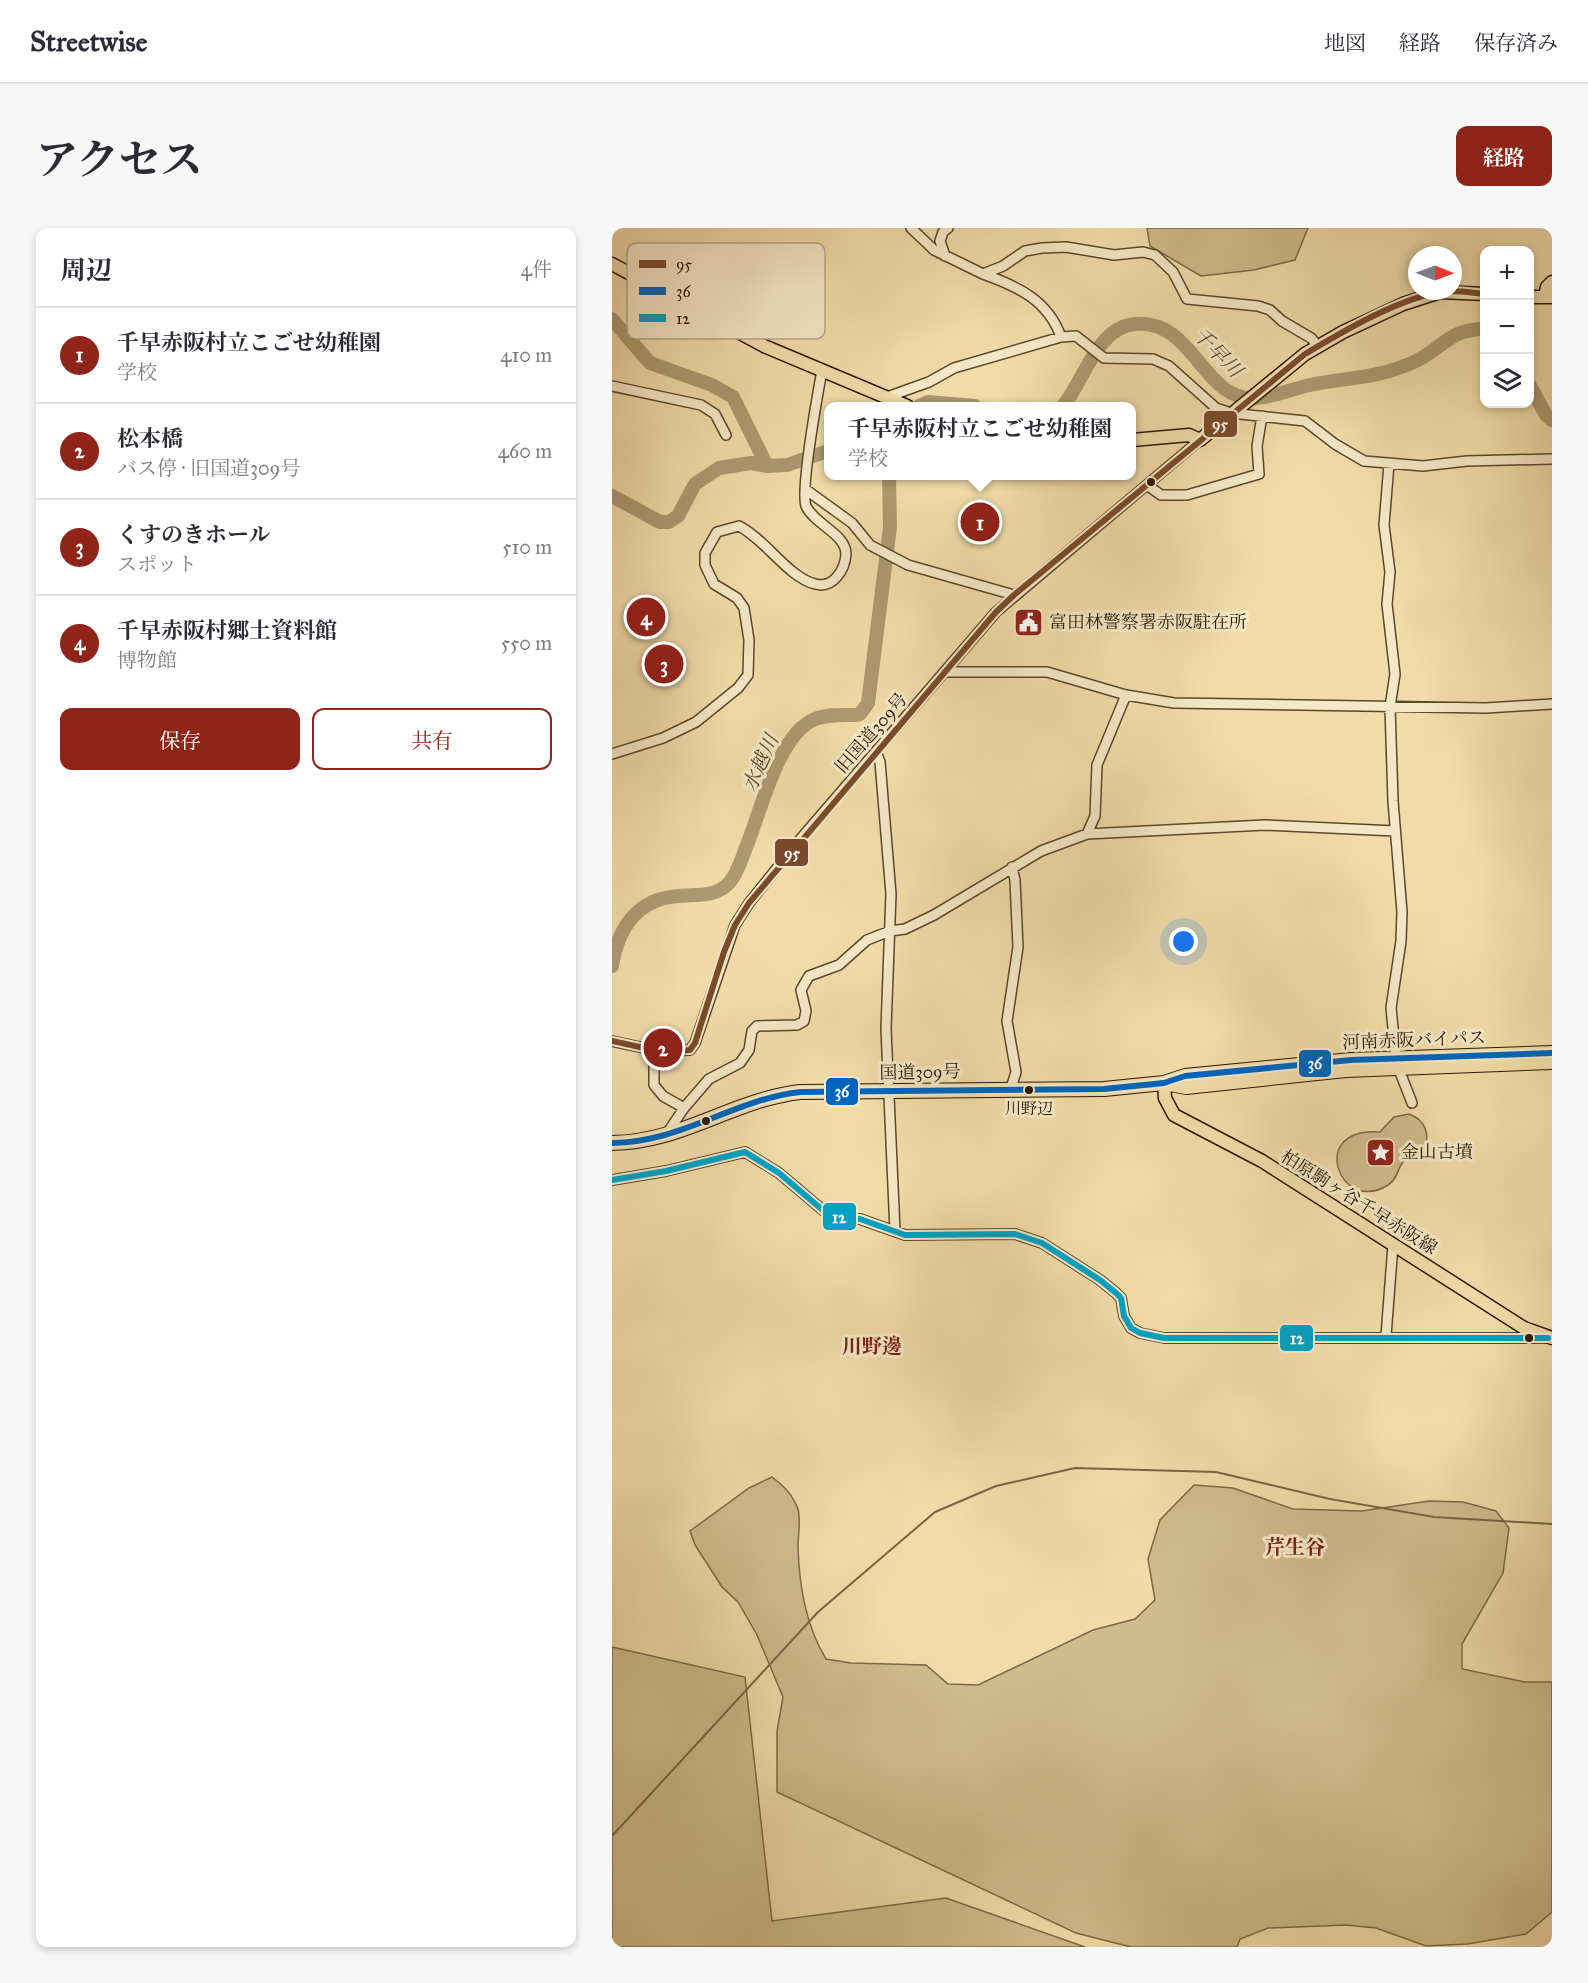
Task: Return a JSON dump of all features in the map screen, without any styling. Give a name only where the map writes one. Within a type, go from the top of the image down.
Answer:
[{"type":"highway","name":"河南赤阪バイパス","points":[[1164,1083],[1186,1087],[1397,1062],[1552,1053]]},
{"type":"highway","name":"河南赤阪バイパス","points":[[1397,1062],[1552,1062]]},
{"type":"highway","name":"国道309号","points":[[612,1143],[664,1137],[777,1095],[889,1090],[1104,1089],[1164,1083]]},
{"type":"main road","points":[[612,264],[627,272]]},
{"type":"main road","points":[[1549,297],[1547,287],[1552,282]]},
{"type":"main road","points":[[1136,440],[1189,435],[1200,440],[1264,386],[1318,346],[1343,332],[1440,292],[1480,294]]},
{"type":"main road","points":[[751,339],[896,401]]},
{"type":"main road","name":"柏原駒ヶ谷千早赤阪線","points":[[1164,1083],[1165,1098],[1174,1115],[1262,1161],[1524,1328],[1550,1338]]},
{"type":"street","points":[[911,228],[934,250],[1037,299],[1053,318],[1061,336]]},
{"type":"street","points":[[945,256],[940,241],[943,232],[948,228]]},
{"type":"street","points":[[983,274],[1003,266],[1025,251],[1042,248],[1066,247],[1114,255],[1143,252],[1155,255],[1173,272],[1188,299],[1264,308],[1311,338],[1318,346]]},
{"type":"street","points":[[896,401],[954,368],[1061,336],[1076,336],[1104,358],[1135,357],[1161,362],[1169,366],[1216,408],[1236,409],[1262,416],[1305,421],[1350,454],[1364,461],[1423,466],[1467,461],[1552,459]]},
{"type":"street","points":[[612,754],[663,738],[696,722],[748,675],[750,654],[744,608],[737,598],[714,584],[705,565],[705,553],[710,540],[717,532],[739,526],[754,534],[801,578],[816,585],[836,580],[844,565],[846,551],[838,538],[815,520],[806,505],[805,489],[822,370]]},
{"type":"street","points":[[612,386],[701,405],[715,414],[726,435]]},
{"type":"street","points":[[1147,485],[1161,495],[1187,495],[1259,474],[1257,446],[1262,416]]},
{"type":"street","name":"旧国道309号","points":[[615,1041],[658,1051],[690,1050],[695,1043],[724,952],[735,925],[749,903],[876,752],[1014,595],[1200,440]]},
{"type":"street","points":[[1389,464],[1384,525],[1390,572],[1387,604],[1395,674],[1390,707],[1395,831],[1402,912],[1401,941],[1391,1008],[1397,1062],[1412,1103]]},
{"type":"street","points":[[805,489],[852,523],[870,545],[908,565],[1014,595]]},
{"type":"street","points":[[945,672],[1047,672],[1126,695],[1174,703],[1486,708],[1552,704]]},
{"type":"street","points":[[1087,834],[1095,816],[1097,765],[1126,695]]},
{"type":"street","points":[[876,752],[880,762],[888,848],[890,931],[886,1029],[895,1231]]},
{"type":"street","points":[[664,1137],[684,1108],[709,1079],[740,1063],[749,1050],[752,1031],[757,1026],[797,1025],[804,1021],[806,1011],[801,990],[809,976],[839,965],[867,940],[890,931],[905,929],[934,915],[1041,851],[1087,834],[1265,825],[1395,831]]},
{"type":"street","points":[[1011,1088],[1016,1072],[1007,1022],[1018,947],[1016,880],[1012,867]]},
{"type":"street","points":[[658,1051],[654,1066],[654,1085],[663,1096],[684,1108]]},
{"type":"street","points":[[612,1180],[666,1171],[744,1152],[779,1173],[825,1212],[843,1218],[860,1219],[905,1235],[1015,1234],[1042,1243],[1100,1280],[1116,1293],[1121,1298],[1124,1316],[1131,1328],[1146,1335],[1164,1338],[1386,1336],[1550,1338]]},
{"type":"street","points":[[1386,1336],[1393,1245]]},
{"type":"shaded area","points":[[1147,228],[1308,228],[1295,260],[1254,270],[1201,276],[1150,246]]},
{"type":"shaded area","name":"金山古墳","points":[[1409,1114],[1423,1124],[1427,1134],[1423,1151],[1403,1162],[1395,1178],[1388,1185],[1371,1191],[1356,1189],[1345,1180],[1338,1168],[1338,1154],[1344,1142],[1357,1134],[1380,1132],[1394,1117]]},
{"type":"shaded area","points":[[772,1477],[788,1491],[798,1509],[798,1547],[802,1590],[813,1633],[826,1659],[851,1663],[926,1665],[948,1684],[978,1685],[1093,1630],[1135,1619],[1155,1600],[1148,1559],[1160,1520],[1194,1485],[1233,1488],[1293,1509],[1362,1511],[1429,1501],[1463,1502],[1496,1511],[1509,1528],[1503,1573],[1462,1644],[1462,1669],[1525,1682],[1552,1682],[1552,1912],[1526,1934],[1467,1944],[1426,1946],[1376,1928],[1346,1925],[1268,1928],[1240,1939],[1237,1947],[1131,1947],[1076,1933],[777,1792],[777,1731],[783,1697],[757,1635],[738,1602],[722,1587],[695,1545],[690,1531],[749,1488]]},
{"type":"shaded area","points":[[612,1647],[745,1677],[772,1921],[946,1898],[1085,1947],[612,1947]]},
{"type":"waterway","name":"千早川","points":[[612,319],[627,336]]},
{"type":"waterway","name":"千早川","points":[[1066,402],[1101,345],[1122,327],[1135,324],[1155,326],[1172,334],[1223,387],[1238,396],[1256,398],[1310,385],[1389,371],[1416,361],[1454,336],[1480,329]]},
{"type":"waterway","name":"千早川","points":[[629,339],[650,363],[712,385],[733,397],[767,466]]},
{"type":"waterway","name":"千早川","points":[[1534,393],[1546,415],[1552,420]]},
{"type":"waterway","points":[[612,496],[660,522],[669,522],[678,516],[695,484],[719,468],[751,463],[767,466],[787,465],[824,452]]},
{"type":"waterway","name":"水越川","points":[[612,966],[619,939],[632,918],[641,909],[664,898],[718,891],[729,883],[740,865],[772,775],[781,756],[802,727],[820,717],[860,714],[868,703],[890,527],[889,480]]},
{"type":"waterway","points":[[612,1836],[818,1612],[935,1512],[996,1486],[1075,1468],[1216,1472],[1330,1499],[1434,1517],[1552,1524]]},
{"type":"transit line","name":"95","points":[[612,1041],[658,1051],[690,1050],[695,1043],[724,952],[735,925],[749,903],[996,612],[1014,595],[1305,354],[1370,318],[1422,296],[1450,291],[1480,294]]},
{"type":"transit line","name":"36","points":[[612,1143],[662,1136],[752,1103],[800,1092],[1104,1089],[1164,1083],[1185,1076],[1351,1060],[1552,1053]]},
{"type":"transit line","name":"12","points":[[612,1180],[666,1171],[745,1152],[779,1173],[825,1212],[843,1218],[860,1219],[905,1235],[1015,1234],[1042,1243],[1100,1280],[1116,1293],[1121,1298],[1124,1316],[1131,1328],[1140,1333],[1164,1338],[1548,1338]]},
{"type":"place","name":"千早赤阪村立こごせ幼稚園","points":[[980,522]]},
{"type":"place","name":"千早赤阪村郷土資料館","points":[[646,617]]},
{"type":"place","name":"富田林警察署赤阪駐在所","points":[[1028,622]]},
{"type":"place","name":"くすのきホール","points":[[664,664]]},
{"type":"place","name":"松本橋","points":[[663,1048]]},
{"type":"place","name":"川野辺","points":[[1029,1090]]},
{"type":"place","name":"金山古墳","points":[[1380,1152]]},
{"type":"district","name":"川野邊","points":[[872,1346]]},
{"type":"district","name":"芹生谷","points":[[1295,1547]]}]
